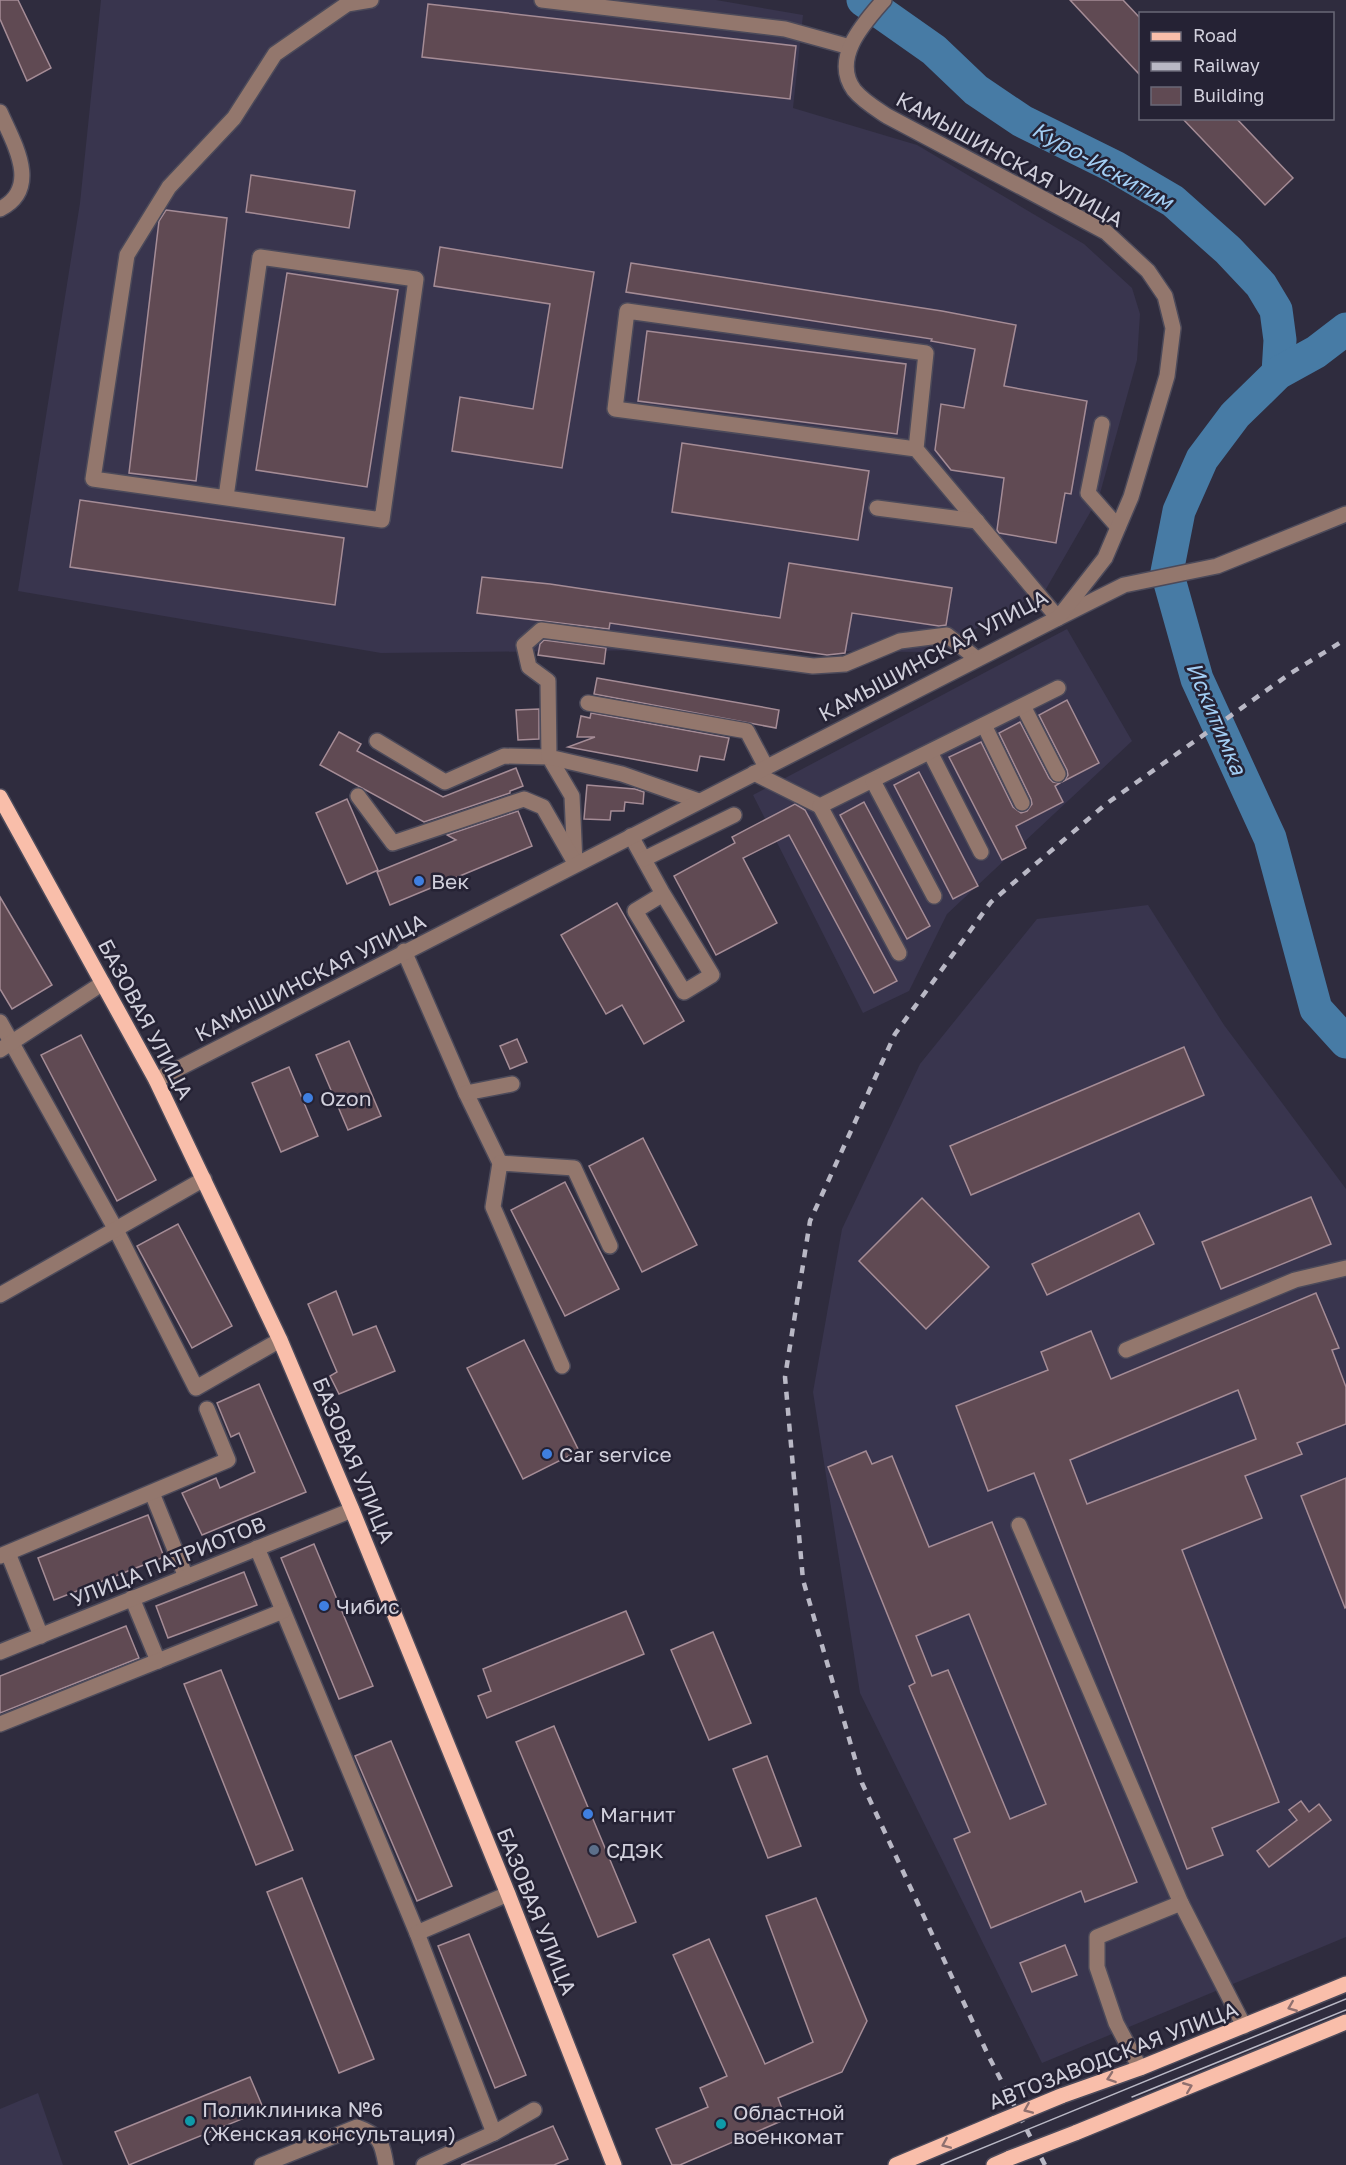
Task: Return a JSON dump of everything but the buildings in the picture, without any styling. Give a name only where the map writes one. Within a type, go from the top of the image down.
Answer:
[{"type":"main road","name":"БАЗОВАЯ УЛИЦА","points":[[0,797],[156,1080],[280,1340],[352,1509],[508,1894],[614,2165]]},
{"type":"main road","name":"АВТОЗАВОДСКАЯ УЛИЦА","points":[[896,2165],[1060,2096],[1140,2068],[1346,1984]]},
{"type":"main road","points":[[994,2165],[1346,2022]]},
{"type":"street","points":[[226,497],[260,257],[416,279],[382,520],[93,479],[127,255],[169,187],[234,118],[275,54],[347,4],[370,0]]},
{"type":"street","points":[[542,0],[785,28],[850,47]]},
{"type":"street","name":"КАМЫШИНСКАЯ УЛИЦА","points":[[156,1080],[1058,618],[1106,558],[1131,497],[1167,376],[1173,328],[1165,296],[1148,271],[1106,232],[887,116],[865,101],[848,78],[847,61],[850,47],[858,30],[884,0]]},
{"type":"street","points":[[0,112],[21,160],[23,179],[6,207],[0,209]]},
{"type":"street","points":[[916,449],[926,353],[627,310],[615,409],[916,449],[1058,618],[1124,585],[1217,566],[1346,514]]},
{"type":"street","points":[[1102,424],[1088,493],[1118,527]]},
{"type":"street","points":[[877,508],[977,521]]},
{"type":"street","points":[[575,864],[572,796],[549,757],[548,681],[529,667],[524,645],[541,630],[813,666],[845,664],[900,641],[946,635],[976,659]]},
{"type":"street","points":[[820,806],[1058,688]]},
{"type":"street","points":[[588,703],[747,731],[760,770],[820,806],[899,953]]},
{"type":"street","points":[[1023,706],[1058,774]]},
{"type":"street","points":[[984,725],[1022,803]]},
{"type":"street","points":[[376,741],[445,782],[504,756],[549,757],[622,774],[699,801]]},
{"type":"street","points":[[930,752],[981,852]]},
{"type":"street","points":[[873,781],[934,896]]},
{"type":"street","points":[[358,796],[393,843],[524,799],[543,807],[575,864]]},
{"type":"street","points":[[644,859],[734,815]]},
{"type":"street","points":[[630,836],[712,975],[684,992],[634,911],[663,894]]},
{"type":"street","points":[[404,951],[465,1093],[500,1163],[493,1208],[562,1366]]},
{"type":"street","points":[[6,1046],[103,982]]},
{"type":"street","points":[[0,1022],[6,1046],[115,1228],[196,1388],[280,1340]]},
{"type":"street","points":[[465,1093],[512,1084]]},
{"type":"street","points":[[500,1163],[573,1168],[610,1246]]},
{"type":"street","points":[[0,1295],[204,1179]]},
{"type":"street","points":[[1126,1350],[1295,1280],[1346,1268]]},
{"type":"street","points":[[40,1635],[4,1554],[228,1460],[207,1409]]},
{"type":"street","points":[[152,1493],[186,1577]]},
{"type":"street","name":"УЛИЦА ПАТРИОТОВ","points":[[0,1652],[352,1509]]},
{"type":"street","points":[[1019,1525],[1181,1903],[1244,2026]]},
{"type":"street","points":[[257,1548],[417,1933],[494,2133]]},
{"type":"street","points":[[132,1598],[158,1660]]},
{"type":"street","points":[[0,1724],[283,1611]]},
{"type":"street","points":[[417,1933],[508,1894]]},
{"type":"street","points":[[1140,2068],[1116,2023],[1097,1967],[1096,1937],[1181,1903]]},
{"type":"street","points":[[424,2165],[494,2133],[534,2110]]},
{"type":"street","points":[[262,2165],[357,2127],[372,2132],[382,2144],[386,2165]]},
{"type":"shaded area","points":[[101,0],[716,0],[803,15],[793,108],[917,145],[1084,244],[1132,288],[1140,314],[1137,360],[1099,497],[1046,589],[935,652],[662,650],[381,653],[18,591],[80,203]]},
{"type":"shaded area","points":[[1067,629],[1132,741],[947,914],[909,991],[863,1013],[753,795]]},
{"type":"shaded area","points":[[1148,905],[1224,1025],[1346,1189],[1346,1937],[1042,2063],[860,1693],[813,1392],[842,1229],[920,1064],[1037,919]]},
{"type":"shaded area","points":[[38,2093],[63,2165],[0,2165],[0,2109]]},
{"type":"waterway","name":"Куро-Искитим","points":[[863,0],[934,50],[976,90],[1022,121],[1115,167],[1173,201],[1228,250],[1261,285],[1276,310],[1280,340],[1278,373]]},
{"type":"waterway","name":"Искитимка","points":[[1346,329],[1316,352],[1278,373],[1235,415],[1202,459],[1179,511],[1167,572],[1197,679],[1270,838],[1316,1009],[1346,1042]]},
{"type":"tram line","points":[[941,2165],[1346,1999]]},
{"type":"tram line","points":[[1132,2097],[1346,2010]]},
{"type":"railway","points":[[1045,2165],[989,2057],[862,1783],[803,1580],[785,1377],[810,1221],[895,1034],[991,902],[1106,804],[1291,673],[1346,639]]},
{"type":"place","name":"Век","points":[[419,881]]},
{"type":"place","name":"Ozon","points":[[308,1098]]},
{"type":"place","name":"Car service","points":[[547,1454]]},
{"type":"place","name":"Чибис","points":[[324,1606]]},
{"type":"place","name":"Магнит","points":[[588,1814]]},
{"type":"place","name":"СДЭК","points":[[594,1850]]},
{"type":"place","name":"Поликлиника №6 (Женская консультация)","points":[[190,2121]]},
{"type":"place","name":"Областной военкомат","points":[[721,2124]]}]
